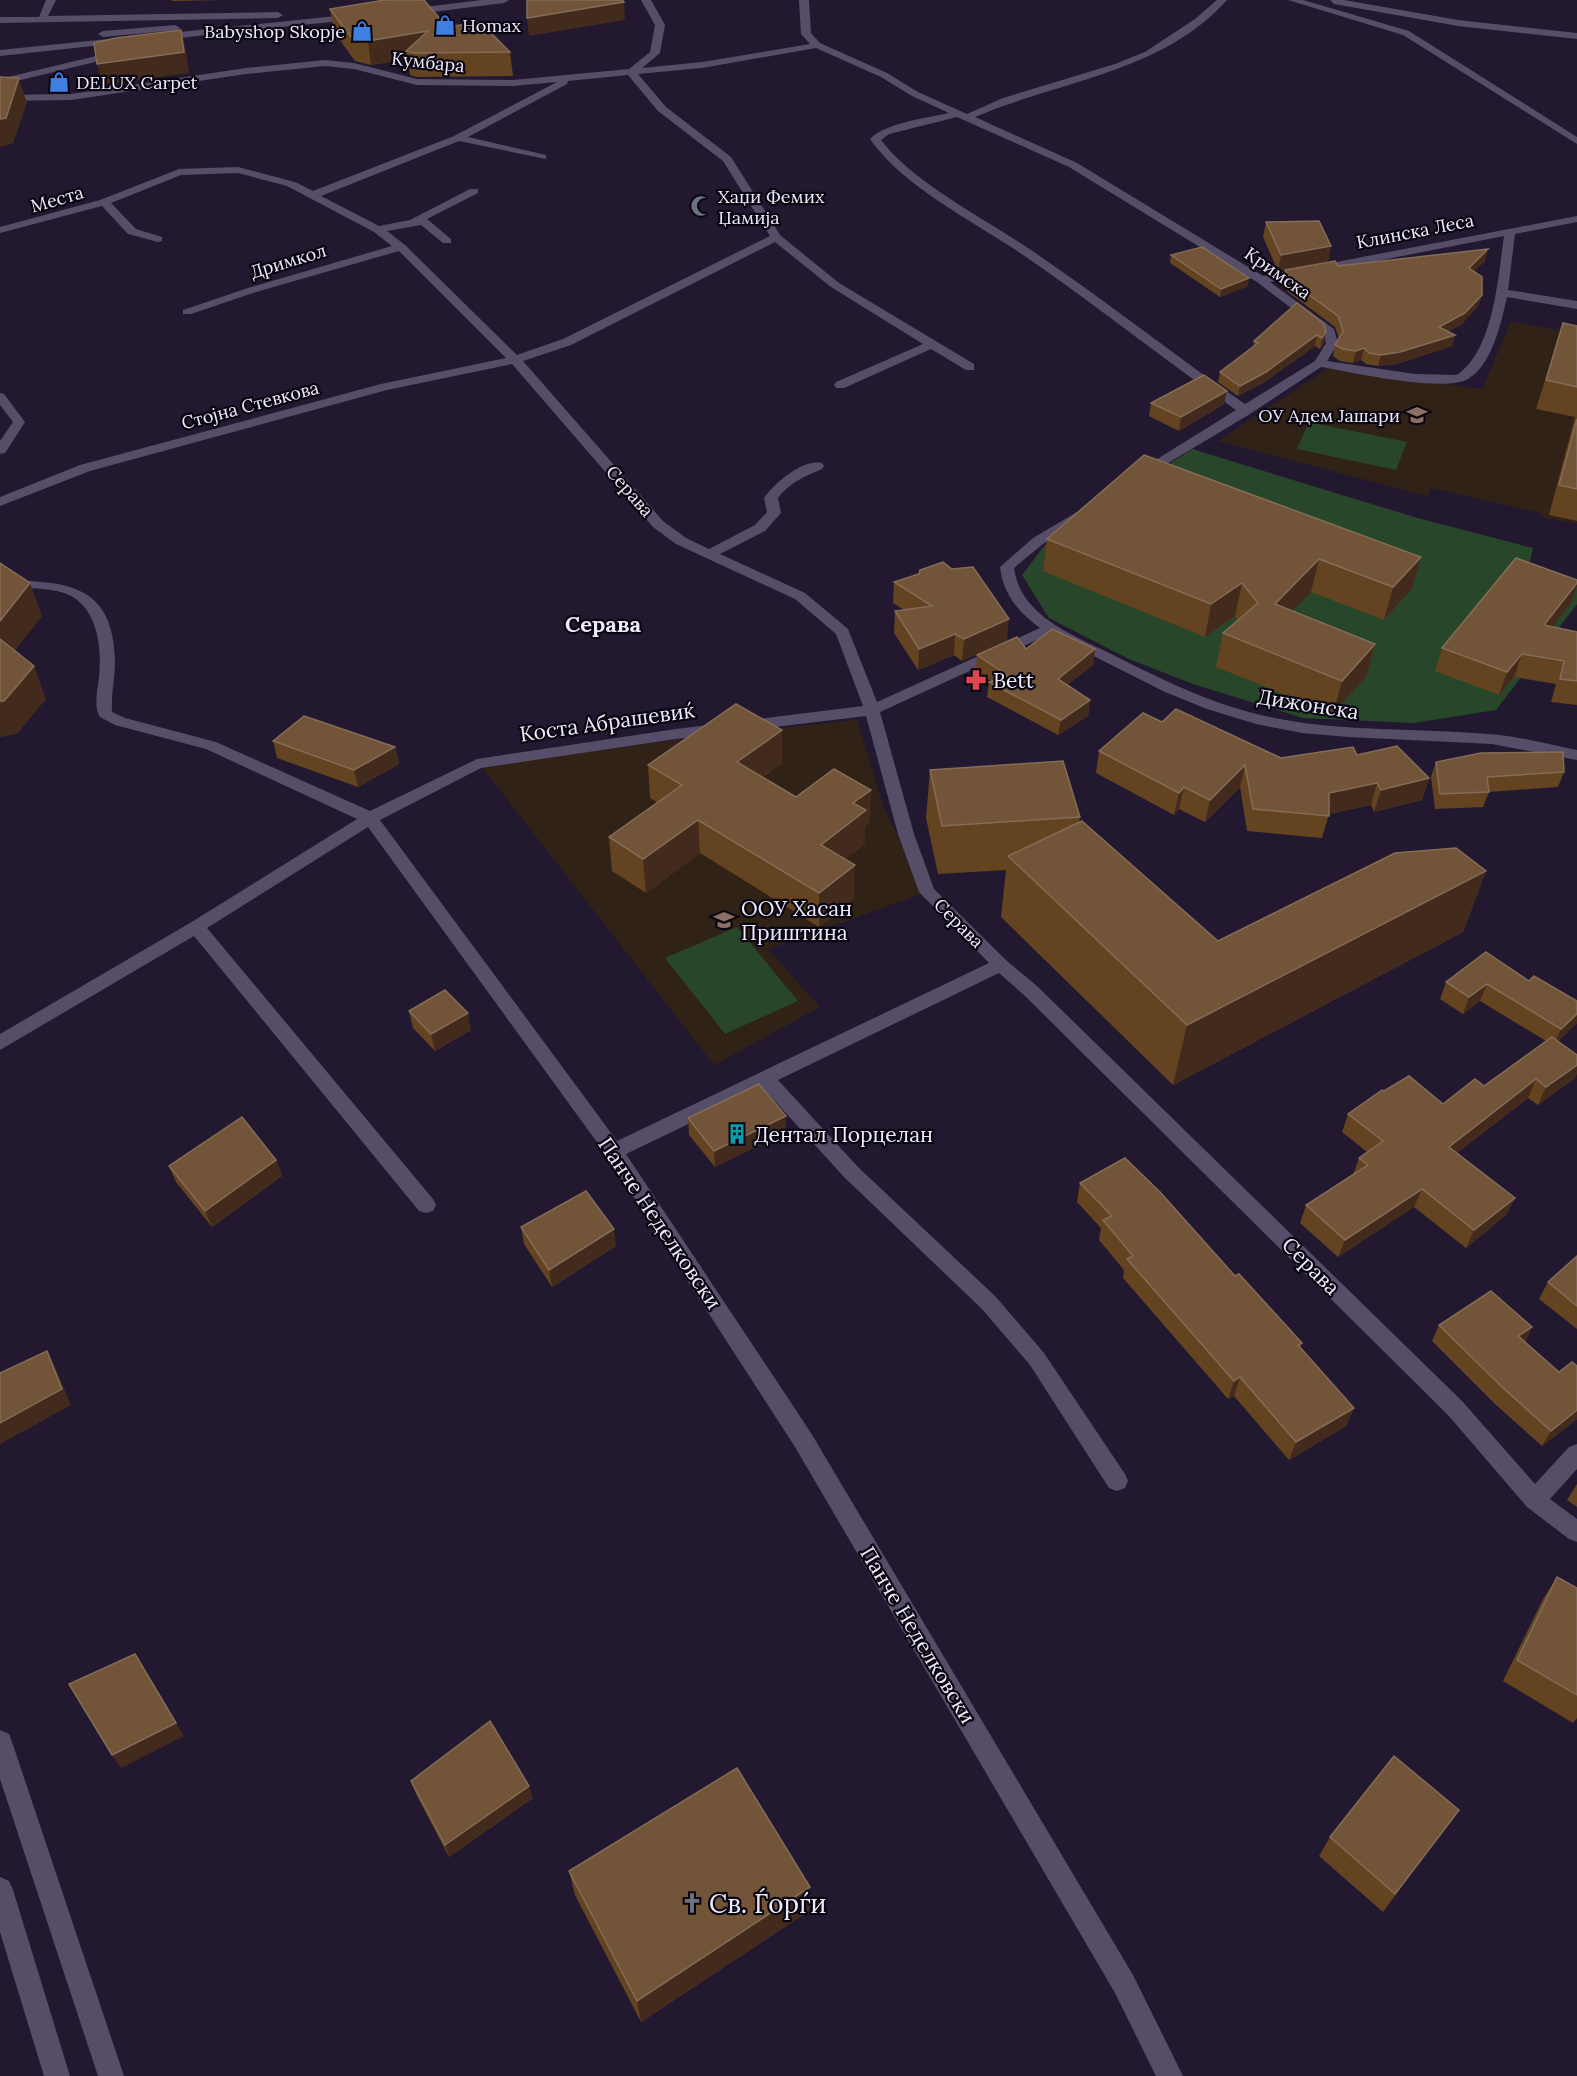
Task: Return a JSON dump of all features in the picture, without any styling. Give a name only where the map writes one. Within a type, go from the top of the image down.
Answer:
[{"type":"street","points":[[42,20],[51,0]]},
{"type":"street","points":[[401,10],[448,6],[459,2],[504,0]]},
{"type":"street","points":[[646,0],[660,25],[655,53],[631,72],[662,109],[727,159],[776,237],[835,285],[970,367]]},
{"type":"street","points":[[804,0],[806,34],[817,45]]},
{"type":"street","points":[[1222,0],[1198,21],[1148,54],[1119,66],[961,116],[885,132],[875,139],[878,147],[898,164],[1030,254],[1120,322],[1246,411]]},
{"type":"street","points":[[1293,0],[1406,33],[1577,141]]},
{"type":"street","points":[[1326,0],[1428,17],[1577,36]]},
{"type":"street","points":[[0,42],[368,13]]},
{"type":"street","points":[[0,20],[231,15],[311,18]]},
{"type":"street","points":[[1406,33],[1418,29],[1428,17]]},
{"type":"street","points":[[159,45],[311,18]]},
{"type":"street","points":[[0,54],[311,18]]},
{"type":"street","name":"Кумбара","points":[[0,98],[71,97],[246,71],[325,63],[354,66],[417,82],[513,83],[764,56],[817,45]]},
{"type":"street","name":"Кримска","points":[[817,45],[884,75],[915,94],[961,116],[1073,165],[1261,280],[1330,332],[1332,343],[1319,363]]},
{"type":"street","points":[[0,82],[136,50]]},
{"type":"street","points":[[0,54],[26,63],[19,74],[0,82]]},
{"type":"street","points":[[314,195],[458,138],[573,78]]},
{"type":"street","points":[[458,138],[542,156]]},
{"type":"street","name":"Серава","points":[[123,195],[179,172],[238,170],[291,184],[378,230],[401,247],[515,360],[658,524],[681,541],[800,596],[843,632],[872,710],[906,834],[927,892],[1001,965],[1031,991],[1455,1408],[1535,1500],[1577,1532]]},
{"type":"street","points":[[378,230],[415,221],[474,191]]},
{"type":"street","name":"Места","points":[[0,230],[21,226],[123,195]]},
{"type":"street","points":[[104,202],[131,233],[158,239]]},
{"type":"street","name":"Клинска Леса","points":[[1261,280],[1577,219]]},
{"type":"street","points":[[415,221],[429,224],[447,241]]},
{"type":"street","points":[[1129,484],[1319,363],[1439,380],[1461,378],[1473,369],[1491,331],[1502,292],[1509,231]]},
{"type":"street","name":"Стојна Стевкова","points":[[0,502],[85,468],[106,462],[385,387],[515,360],[567,342],[776,237]]},
{"type":"street","name":"Дримкол","points":[[187,312],[252,290],[401,247]]},
{"type":"street","points":[[1502,292],[1577,305]]},
{"type":"street","points":[[840,385],[932,344]]},
{"type":"street","points":[[0,397],[20,422],[0,450]]},
{"type":"street","points":[[710,555],[760,528],[774,513],[771,498],[779,485],[817,466]]},
{"type":"street","points":[[1049,629],[1013,593],[1006,580],[1007,567],[1038,541],[1098,503]]},
{"type":"street","name":"Панче Неделковски","points":[[0,584],[60,587],[85,596],[101,620],[108,655],[103,702],[105,714],[120,722],[211,745],[370,818],[614,1151],[803,1440],[1124,1984],[1170,2076]]},
{"type":"street","name":"Коста Абрашевиќ","points":[[0,1043],[196,927],[370,818],[477,764],[676,734],[872,710],[1049,629]]},
{"type":"street","name":"Дижонска","points":[[1049,629],[1170,688],[1203,702],[1256,719],[1299,727],[1360,733],[1491,739],[1577,755]]},
{"type":"street","points":[[196,927],[426,1205]]},
{"type":"street","name":"Серава","points":[[614,1151],[1001,965]]},
{"type":"street","points":[[765,1078],[852,1172],[989,1304],[1036,1359],[1117,1482]]},
{"type":"street","points":[[1535,1500],[1577,1454]]},
{"type":"street","points":[[0,1742],[111,2076]]},
{"type":"street","points":[[0,1890],[6,1937],[57,2076]]},
{"type":"shaded area","name":"ОУ Адем Јашари","points":[[1511,321],[1577,334],[1577,524],[1542,517],[1540,513],[1431,488],[1427,496],[1218,441],[1328,368],[1482,389]]},
{"type":"shaded area","name":"ООУ Хасан Приштина","points":[[857,720],[884,808],[927,892],[768,949],[820,1007],[714,1065],[481,766],[712,735]]},
{"type":"green space","points":[[1309,422],[1407,442],[1396,470],[1297,449]]},
{"type":"green space","points":[[1192,449],[1414,517],[1533,548],[1528,569],[1577,579],[1577,604],[1496,710],[1414,723],[1303,718],[1193,684],[1129,659],[1049,618],[1022,575],[1045,545]]},
{"type":"green space","points":[[737,927],[798,1001],[725,1034],[665,958]]},
{"type":"building","points":[[385,0],[424,0],[447,27],[480,22],[510,52],[414,53],[406,51],[428,31],[368,41],[351,37],[330,9]]},
{"type":"building","points":[[527,0],[622,0],[624,2],[527,18]]},
{"type":"building","points":[[181,30],[184,52],[97,64],[94,43]]},
{"type":"building","points":[[0,77],[19,78],[6,118],[0,119]]},
{"type":"building","points":[[1319,221],[1331,246],[1281,255],[1266,222]]},
{"type":"building","points":[[1202,247],[1249,278],[1221,289],[1171,255]]},
{"type":"building","points":[[1488,249],[1469,268],[1482,277],[1482,295],[1465,313],[1439,327],[1455,335],[1400,352],[1381,355],[1369,353],[1364,348],[1356,351],[1335,345],[1343,331],[1338,316],[1290,281],[1285,270],[1335,261],[1338,266]]},
{"type":"building","points":[[1297,303],[1324,324],[1326,332],[1322,338],[1317,335],[1266,372],[1240,386],[1220,372],[1258,343],[1254,341]]},
{"type":"building","points":[[1563,323],[1577,326],[1577,387],[1546,380]]},
{"type":"building","points":[[1204,375],[1227,391],[1181,417],[1151,403]]},
{"type":"building","points":[[1577,419],[1577,489],[1559,485]]},
{"type":"building","points":[[1144,455],[1421,557],[1393,587],[1319,559],[1275,604],[1375,644],[1342,681],[1223,633],[1258,603],[1242,583],[1211,604],[1047,539]]},
{"type":"building","points":[[1516,558],[1577,580],[1544,625],[1577,632],[1577,681],[1560,679],[1564,661],[1522,654],[1507,672],[1442,648]]},
{"type":"building","points":[[943,562],[952,569],[973,567],[1009,619],[964,639],[955,634],[919,649],[895,611],[932,606],[894,582],[919,574],[920,570]]},
{"type":"building","points":[[0,563],[30,583],[0,621]]},
{"type":"building","points":[[1052,629],[1095,649],[1058,679],[1090,700],[1061,720],[989,682],[1008,676],[977,655],[1017,637],[1026,649]]},
{"type":"building","points":[[0,639],[34,666],[4,701],[0,701]]},
{"type":"building","points":[[736,704],[782,730],[737,762],[796,797],[834,769],[871,790],[853,803],[866,810],[821,845],[855,865],[819,893],[698,820],[643,859],[609,837],[682,785],[648,765]]},
{"type":"building","points":[[1176,709],[1281,758],[1353,747],[1357,755],[1397,746],[1429,778],[1381,790],[1377,783],[1329,793],[1329,816],[1253,809],[1245,765],[1210,800],[1184,787],[1179,793],[1099,751],[1143,713],[1162,722]]},
{"type":"building","points":[[304,716],[395,747],[354,770],[273,741]]},
{"type":"building","points":[[1563,752],[1564,772],[1487,777],[1489,792],[1440,794],[1436,762],[1481,753]]},
{"type":"building","points":[[1063,761],[1080,817],[942,826],[930,770]]},
{"type":"building","points":[[1082,821],[1218,941],[1395,853],[1456,848],[1486,871],[1187,1025],[1008,856]]},
{"type":"building","points":[[1486,952],[1529,981],[1534,976],[1577,1001],[1577,1014],[1561,1029],[1487,984],[1469,997],[1446,982]]},
{"type":"building","points":[[445,990],[468,1013],[431,1034],[409,1011]]},
{"type":"building","points":[[1552,1037],[1577,1055],[1577,1065],[1546,1087],[1536,1079],[1449,1147],[1515,1198],[1474,1230],[1422,1189],[1345,1240],[1306,1205],[1368,1165],[1359,1158],[1383,1141],[1348,1114],[1382,1090],[1384,1091],[1409,1076],[1443,1104],[1475,1079],[1484,1086]]},
{"type":"building","points":[[759,1084],[786,1116],[714,1151],[688,1118]]},
{"type":"building","points":[[242,1117],[276,1160],[205,1211],[169,1166]]},
{"type":"building","points":[[1125,1158],[1160,1192],[1235,1276],[1239,1274],[1302,1343],[1298,1345],[1354,1408],[1296,1442],[1240,1377],[1234,1381],[1127,1259],[1133,1256],[1103,1220],[1112,1216],[1080,1183]]},
{"type":"building","points":[[586,1191],[614,1229],[549,1270],[521,1227]]},
{"type":"building","points":[[1577,1256],[1577,1306],[1548,1282]]},
{"type":"building","points":[[1491,1291],[1532,1327],[1518,1336],[1559,1372],[1572,1362],[1577,1366],[1577,1410],[1551,1431],[1439,1325]]},
{"type":"building","points":[[47,1351],[62,1389],[0,1423],[0,1373]]},
{"type":"building","points":[[1557,1577],[1577,1588],[1577,1695],[1517,1660]]},
{"type":"building","points":[[135,1654],[176,1723],[112,1755],[69,1684]]},
{"type":"building","points":[[490,1721],[529,1786],[445,1845],[411,1781]]},
{"type":"building","points":[[1394,1756],[1459,1810],[1395,1894],[1330,1837]]},
{"type":"building","name":"Св. Ѓорѓи","points":[[737,1768],[810,1887],[637,2001],[569,1871]]},
{"type":"place","name":"Homax","points":[[445,25]]},
{"type":"place","name":"Babyshop Skopje","points":[[362,31]]},
{"type":"place","name":"DELUX Carpet","points":[[59,82]]},
{"type":"place","name":"Хаџи Фемих Џамија","points":[[701,206]]},
{"type":"place","name":"ОУ Адем Јашари","points":[[1417,415]]},
{"type":"place","name":"Bett","points":[[976,680]]},
{"type":"place","name":"ООУ Хасан Приштина","points":[[724,920]]},
{"type":"place","name":"Дентал Порцелан","points":[[737,1134]]},
{"type":"place","name":"Св. Ѓорѓи","points":[[692,1903]]},
{"type":"district","name":"Серава","points":[[603,624]]}]
